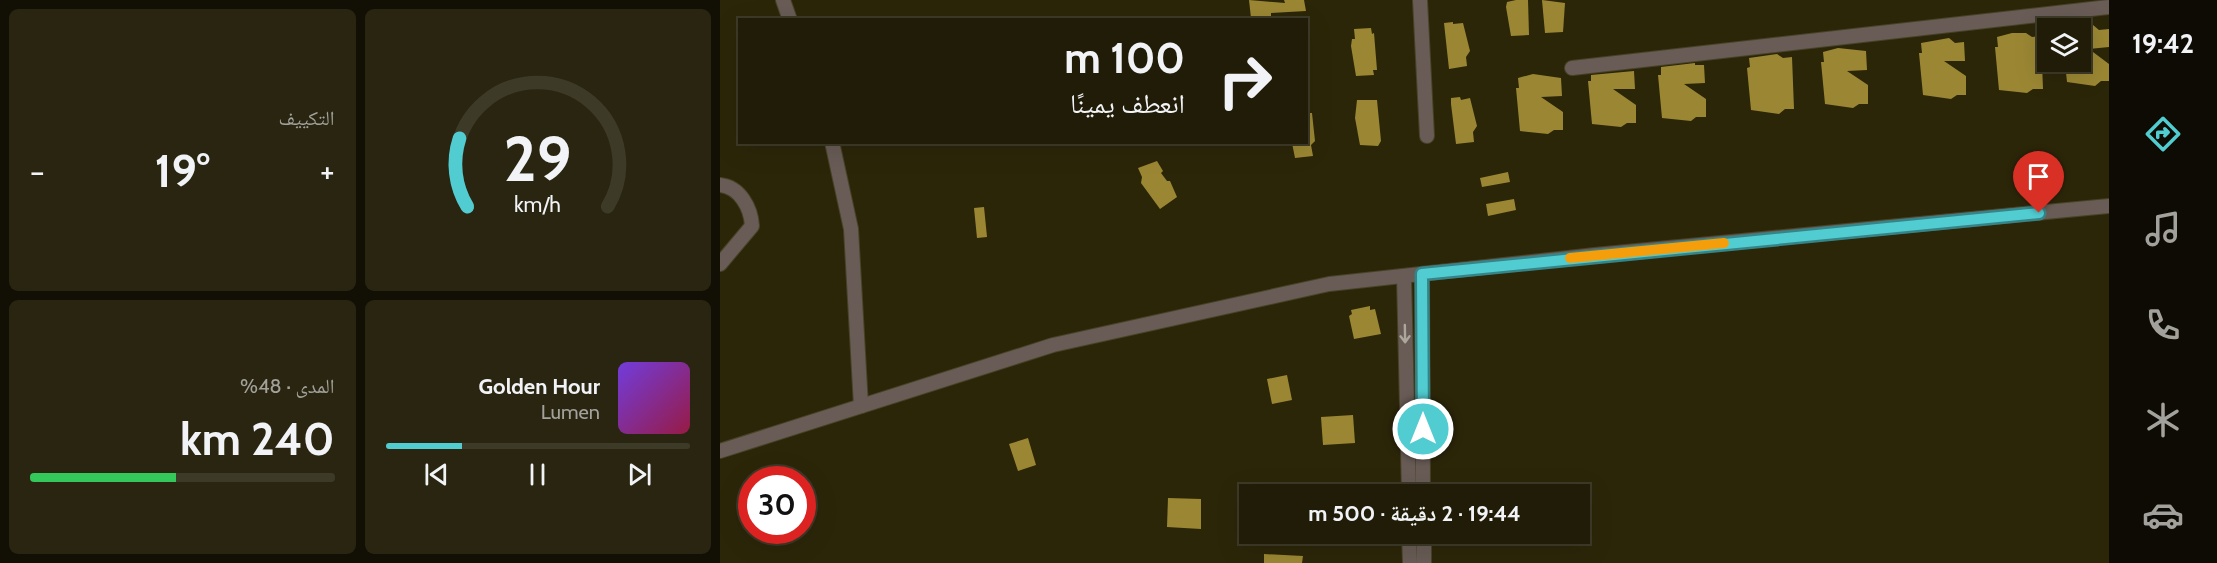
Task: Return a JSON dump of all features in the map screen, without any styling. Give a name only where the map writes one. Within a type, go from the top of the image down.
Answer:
[{"type":"street","points":[[783,0],[789,18]]},
{"type":"street","points":[[1420,0],[1427,136]]},
{"type":"street","points":[[1572,68],[2109,7]]},
{"type":"street","points":[[832,144],[851,229],[861,406]]},
{"type":"street","points":[[720,185],[728,186],[742,198],[751,213],[752,226],[720,264]]},
{"type":"street","points":[[720,452],[1053,345],[1329,284],[2109,206]]},
{"type":"street","points":[[1422,274],[1424,484]]},
{"type":"street","points":[[1404,276],[1409,484]]},
{"type":"street","points":[[1409,544],[1410,563]]},
{"type":"street","points":[[1424,544],[1424,563]]},
{"type":"building","points":[[1249,0],[1285,3],[1284,0],[1304,0],[1306,11],[1271,13],[1271,18],[1251,18]]},
{"type":"building","points":[[1528,0],[1529,35],[1511,36],[1506,7],[1507,2]]},
{"type":"building","points":[[1542,0],[1565,3],[1563,32],[1545,33]]},
{"type":"building","points":[[1453,22],[1453,24],[1463,23],[1470,51],[1466,57],[1467,66],[1449,69],[1444,23]]},
{"type":"building","points":[[2091,25],[2099,30],[2109,29],[2109,47],[2091,49]]},
{"type":"building","points":[[1371,28],[1372,34],[1374,33],[1377,70],[1373,70],[1374,75],[1356,76],[1351,46],[1352,39],[1355,39],[1354,29]]},
{"type":"building","points":[[2012,33],[2026,33],[2032,37],[2037,36],[2037,72],[2042,72],[2043,89],[2033,89],[2027,93],[1999,90],[1995,47],[1998,47],[1997,37]]},
{"type":"building","points":[[1949,38],[1955,43],[1964,42],[1965,61],[1944,61],[1966,76],[1966,95],[1957,95],[1951,99],[1923,95],[1919,53],[1922,53],[1921,43]]},
{"type":"building","points":[[1838,48],[1866,51],[1867,70],[1847,71],[1868,85],[1868,104],[1859,104],[1853,108],[1825,104],[1821,62],[1824,62],[1823,52]]},
{"type":"building","points":[[2091,50],[2109,64],[2109,81],[2101,81],[2095,86],[2067,82],[2066,72],[2091,72]]},
{"type":"building","points":[[1777,54],[1783,58],[1792,57],[1794,109],[1785,109],[1779,114],[1751,110],[1747,68],[1750,67],[1749,58]]},
{"type":"building","points":[[1695,63],[1695,65],[1704,65],[1705,83],[1684,84],[1706,99],[1706,117],[1696,117],[1691,121],[1662,118],[1658,75],[1661,75],[1661,67]]},
{"type":"building","points":[[1634,71],[1635,89],[1613,89],[1636,105],[1636,123],[1627,123],[1621,127],[1592,124],[1588,81],[1591,81],[1591,75]]},
{"type":"building","points":[[1533,74],[1561,78],[1562,96],[1541,97],[1563,112],[1563,130],[1554,130],[1548,134],[1520,131],[1516,88],[1519,88],[1518,78]]},
{"type":"building","points":[[1460,97],[1461,100],[1470,98],[1477,126],[1473,132],[1474,142],[1456,144],[1451,98]]},
{"type":"building","points":[[1357,100],[1377,100],[1381,141],[1378,146],[1360,145],[1355,118]]},
{"type":"building","points":[[1308,113],[1312,113],[1315,141],[1311,145],[1313,156],[1295,158],[1292,144],[1308,144]]},
{"type":"building","points":[[1157,161],[1163,171],[1161,173],[1167,181],[1170,181],[1177,197],[1160,209],[1141,183],[1142,177],[1138,168]]},
{"type":"building","points":[[1508,172],[1510,182],[1482,187],[1480,178]]},
{"type":"building","points":[[1514,199],[1516,210],[1488,216],[1486,204]]},
{"type":"building","points":[[984,207],[987,237],[977,238],[974,208]]},
{"type":"building","points":[[1370,306],[1370,310],[1375,309],[1381,334],[1354,339],[1349,316],[1352,314],[1351,310]]},
{"type":"building","points":[[1287,375],[1292,400],[1272,404],[1267,379]]},
{"type":"building","points":[[1353,415],[1355,443],[1323,445],[1321,417]]},
{"type":"building","points":[[1028,438],[1036,465],[1018,471],[1009,444]]},
{"type":"building","points":[[1168,498],[1201,499],[1201,529],[1167,527]]},
{"type":"building","points":[[1264,554],[1303,556],[1302,563],[1264,563]]},
{"type":"slow traffic","points":[[1570,258],[1724,243]]},
{"type":"route","points":[[1423,429],[1422,274],[1595,255],[2039,213]]}]
